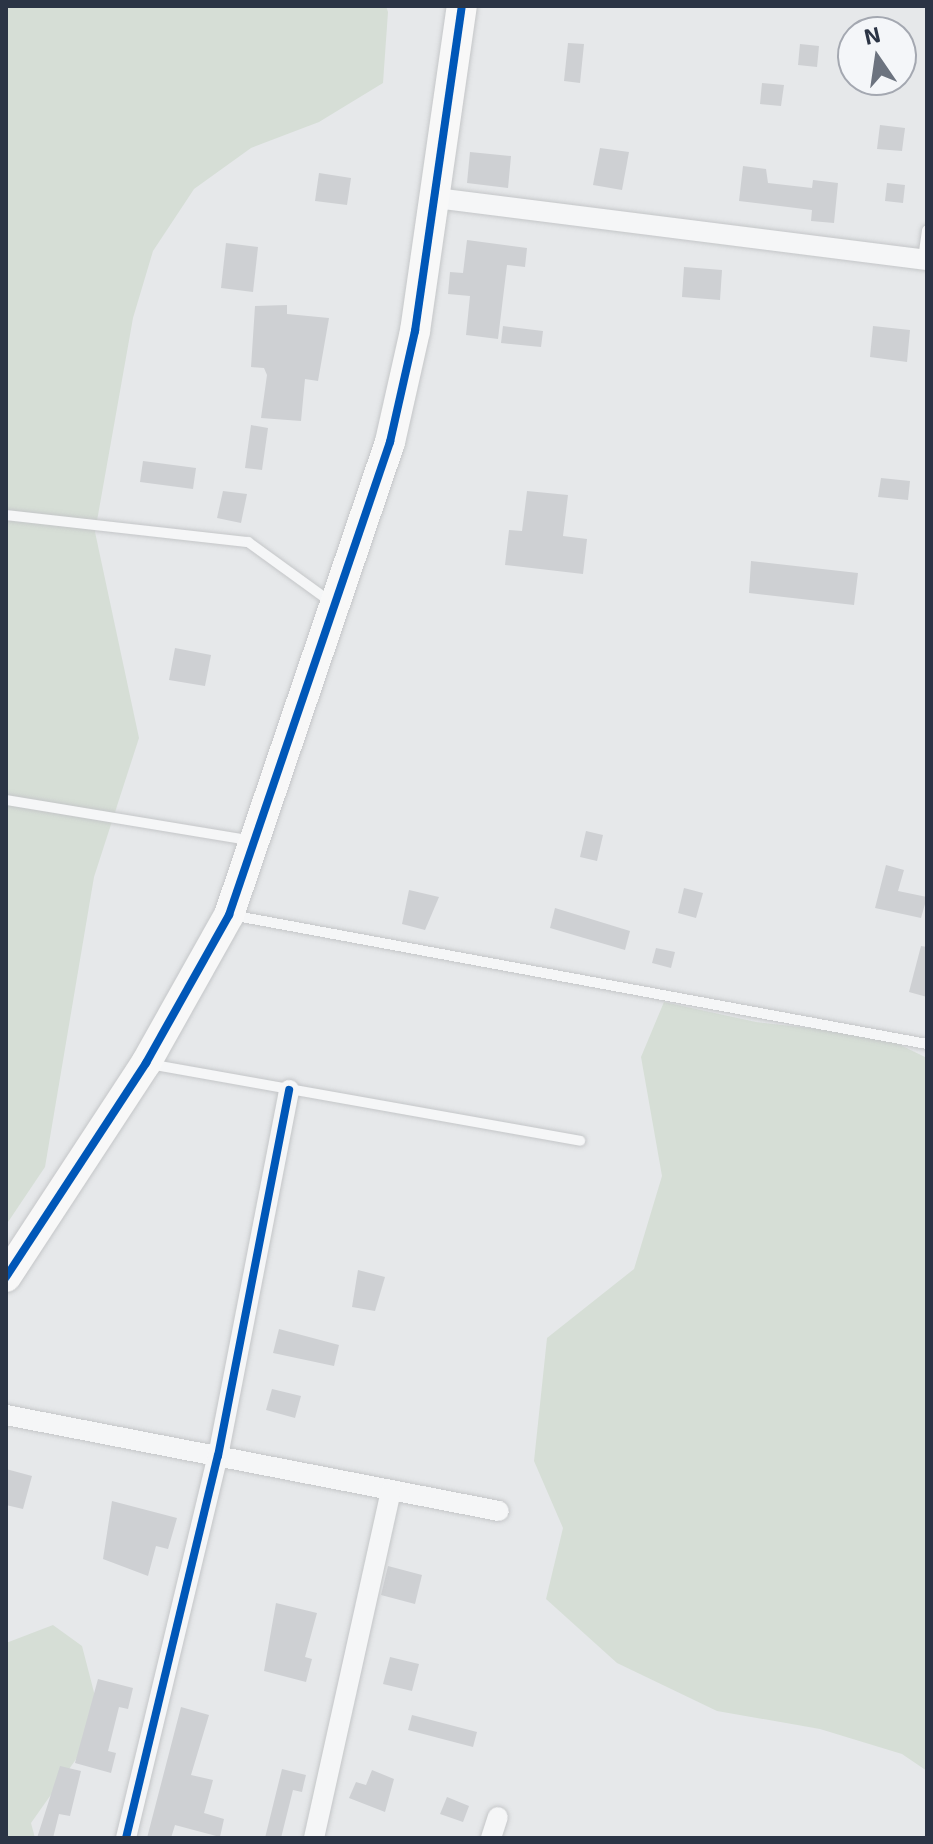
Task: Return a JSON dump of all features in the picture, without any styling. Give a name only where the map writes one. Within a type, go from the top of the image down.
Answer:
[{"type":"street","points":[[6,1277],[146,1063],[229,915],[390,442],[415,331],[462,6]]},
{"type":"street","points":[[436,198],[925,260]]},
{"type":"street","points":[[126,1838],[218,1456],[289,1090]]},
{"type":"street","points":[[6,1415],[499,1511]]},
{"type":"street","points":[[314,1838],[391,1490]]},
{"type":"street","points":[[491,1838],[498,1817]]},
{"type":"lane","points":[[925,260],[927,230]]},
{"type":"lane","points":[[6,515],[248,542],[336,606]]},
{"type":"lane","points":[[6,800],[254,842]]},
{"type":"lane","points":[[229,915],[927,1044]]},
{"type":"lane","points":[[146,1063],[580,1141]]},
{"type":"shaded area","points":[[6,6],[386,6],[388,12],[383,83],[319,122],[251,148],[194,189],[153,251],[133,318],[95,532],[139,738],[94,877],[45,1167],[6,1225]]},
{"type":"shaded area","points":[[664,1002],[756,1022],[882,1036],[927,1058],[927,1771],[902,1754],[820,1729],[717,1711],[617,1663],[546,1599],[563,1528],[534,1461],[547,1338],[634,1269],[662,1176],[641,1057]]},
{"type":"shaded area","points":[[53,1625],[82,1646],[96,1700],[91,1738],[31,1823],[35,1838],[6,1838],[6,1643]]},
{"type":"building","points":[[568,43],[584,44],[580,83],[564,81]]},
{"type":"building","points":[[800,44],[819,46],[817,67],[798,65]]},
{"type":"building","points":[[762,83],[784,85],[781,106],[760,104]]},
{"type":"building","points":[[880,125],[905,128],[902,151],[877,149]]},
{"type":"building","points":[[600,148],[629,152],[622,190],[593,185]]},
{"type":"building","points":[[470,152],[511,156],[508,188],[467,183]]},
{"type":"building","points":[[743,166],[766,169],[768,183],[812,188],[813,180],[838,183],[834,223],[811,221],[812,210],[739,201]]},
{"type":"building","points":[[319,173],[351,178],[347,205],[315,201]]},
{"type":"building","points":[[887,183],[905,185],[903,203],[885,201]]},
{"type":"building","points":[[467,240],[527,248],[525,267],[507,265],[498,339],[466,335],[470,296],[448,294],[450,272],[463,273]]},
{"type":"building","points":[[226,243],[258,247],[253,292],[221,288]]},
{"type":"building","points":[[684,267],[722,270],[720,300],[682,297]]},
{"type":"building","points":[[287,305],[287,314],[329,318],[318,381],[305,379],[301,421],[261,418],[267,375],[264,368],[251,367],[255,306]]},
{"type":"building","points":[[503,326],[543,331],[541,347],[501,343]]},
{"type":"building","points":[[873,326],[910,330],[907,362],[870,357]]},
{"type":"building","points":[[251,425],[268,428],[262,470],[245,468]]},
{"type":"building","points":[[143,461],[196,468],[193,489],[140,482]]},
{"type":"building","points":[[881,478],[910,481],[908,500],[878,497]]},
{"type":"building","points":[[223,491],[247,494],[241,523],[217,518]]},
{"type":"building","points":[[527,491],[568,495],[563,536],[587,539],[583,574],[505,565],[509,530],[522,531]]},
{"type":"building","points":[[751,561],[858,573],[854,605],[749,593]]},
{"type":"building","points":[[175,648],[211,655],[205,686],[169,680]]},
{"type":"building","points":[[586,831],[603,835],[597,861],[580,857]]},
{"type":"building","points":[[886,865],[904,870],[898,891],[927,897],[921,918],[875,908]]},
{"type":"building","points":[[684,888],[703,893],[696,918],[678,913]]},
{"type":"building","points":[[409,890],[439,897],[425,930],[402,924]]},
{"type":"building","points":[[555,908],[630,931],[625,950],[550,928]]},
{"type":"building","points":[[921,946],[927,947],[927,997],[909,992]]},
{"type":"building","points":[[656,948],[675,952],[671,968],[652,963]]},
{"type":"building","points":[[358,1270],[385,1277],[375,1311],[352,1307]]},
{"type":"building","points":[[279,1329],[339,1345],[334,1366],[273,1353]]},
{"type":"building","points":[[272,1389],[301,1396],[295,1418],[266,1410]]},
{"type":"building","points":[[6,1469],[32,1476],[23,1509],[6,1505]]},
{"type":"building","points":[[112,1501],[177,1518],[168,1549],[156,1546],[148,1576],[103,1559]]},
{"type":"building","points":[[388,1566],[422,1575],[415,1604],[381,1595]]},
{"type":"building","points":[[276,1603],[317,1613],[305,1657],[312,1659],[306,1682],[264,1671]]},
{"type":"building","points":[[390,1657],[419,1664],[412,1691],[383,1684]]},
{"type":"building","points":[[98,1679],[133,1688],[128,1709],[119,1707],[108,1751],[116,1753],[111,1773],[75,1763]]},
{"type":"building","points":[[181,1707],[209,1715],[191,1775],[213,1780],[204,1813],[224,1819],[220,1837],[175,1825],[171,1838],[147,1838]]},
{"type":"building","points":[[412,1715],[477,1732],[473,1747],[408,1730]]},
{"type":"building","points":[[60,1766],[81,1771],[70,1816],[59,1814],[53,1838],[37,1838]]},
{"type":"building","points":[[282,1769],[306,1775],[302,1792],[293,1790],[281,1838],[265,1838]]},
{"type":"building","points":[[372,1770],[394,1779],[385,1812],[349,1798],[356,1782],[366,1785]]},
{"type":"building","points":[[447,1797],[469,1806],[463,1822],[440,1814]]},
{"type":"cycle path","points":[[6,1277],[146,1063],[229,915],[390,442],[415,331],[462,6]]},
{"type":"cycle path","points":[[126,1838],[218,1456],[289,1090]]}]
